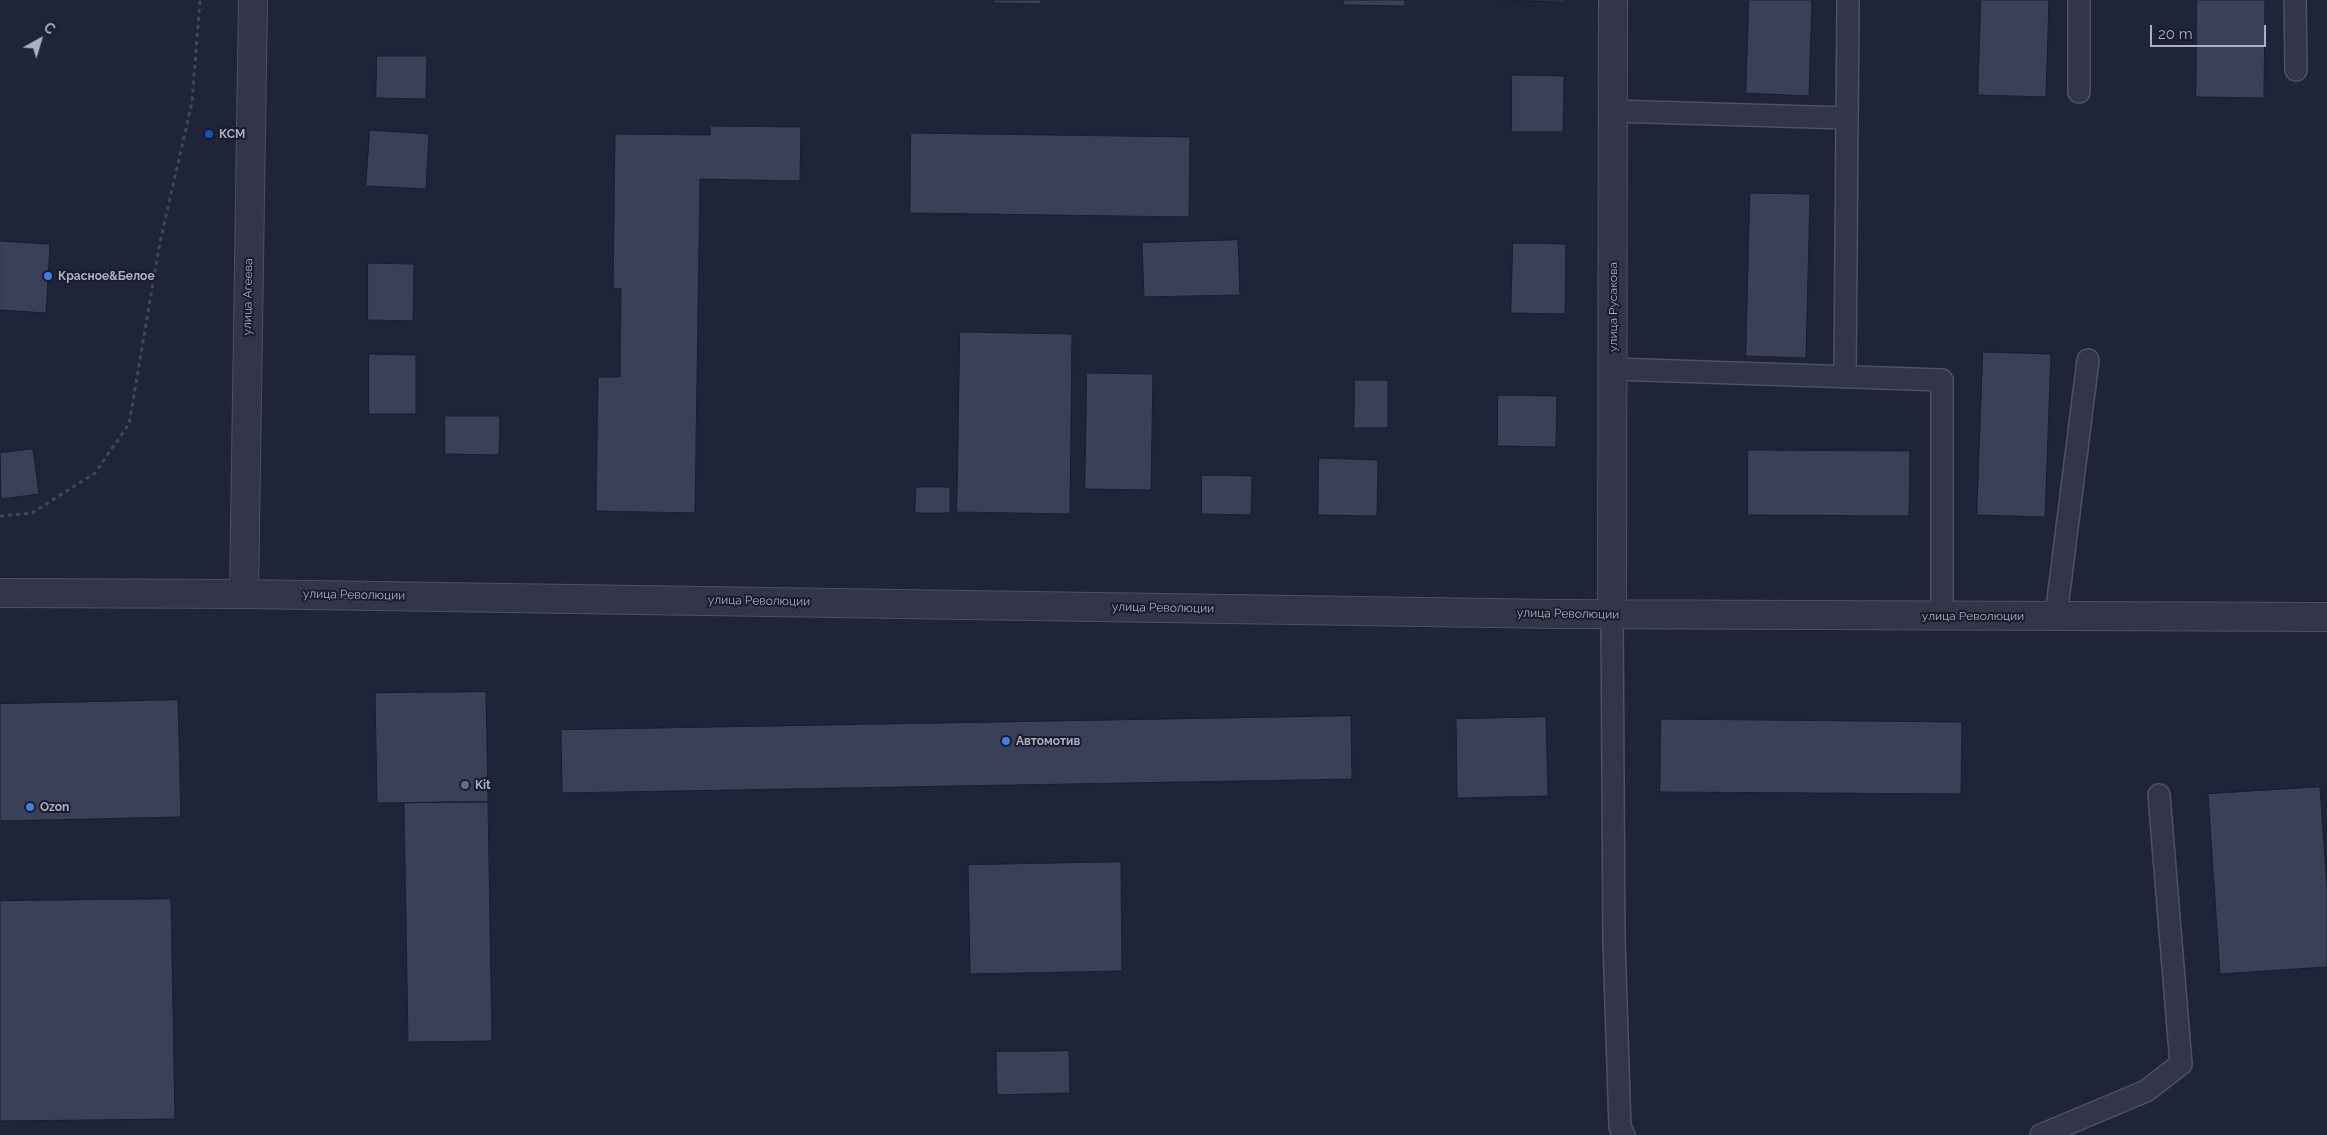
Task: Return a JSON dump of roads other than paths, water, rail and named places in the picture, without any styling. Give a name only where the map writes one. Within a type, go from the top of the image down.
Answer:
[{"type":"street","name":"улица Агеева","points":[[244,594],[253,0]]},
{"type":"street","name":"улица Русакова","points":[[1612,614],[1614,369],[1613,0]]},
{"type":"street","name":"улица Революции","points":[[0,593],[244,594],[1612,614],[2327,617]]},
{"type":"lane","points":[[1845,377],[1848,0]]},
{"type":"lane","points":[[2079,0],[2079,92]]},
{"type":"lane","points":[[2295,0],[2296,70]]},
{"type":"lane","points":[[1613,111],[1847,118]]},
{"type":"lane","points":[[2056,616],[2088,360]]},
{"type":"lane","points":[[1614,369],[1942,380],[1942,616]]},
{"type":"lane","points":[[1612,614],[1614,942],[1620,1127],[1624,1135]]},
{"type":"lane","points":[[2041,1135],[2146,1091],[2181,1064],[2159,795]]},
{"type":"place","name":"КСМ","points":[[209,134]]},
{"type":"place","name":"Красное&Белое","points":[[48,276]]},
{"type":"place","name":"Автомотив","points":[[1006,741]]},
{"type":"place","name":"Kit","points":[[465,785]]},
{"type":"place","name":"Ozon","points":[[30,807]]}]
